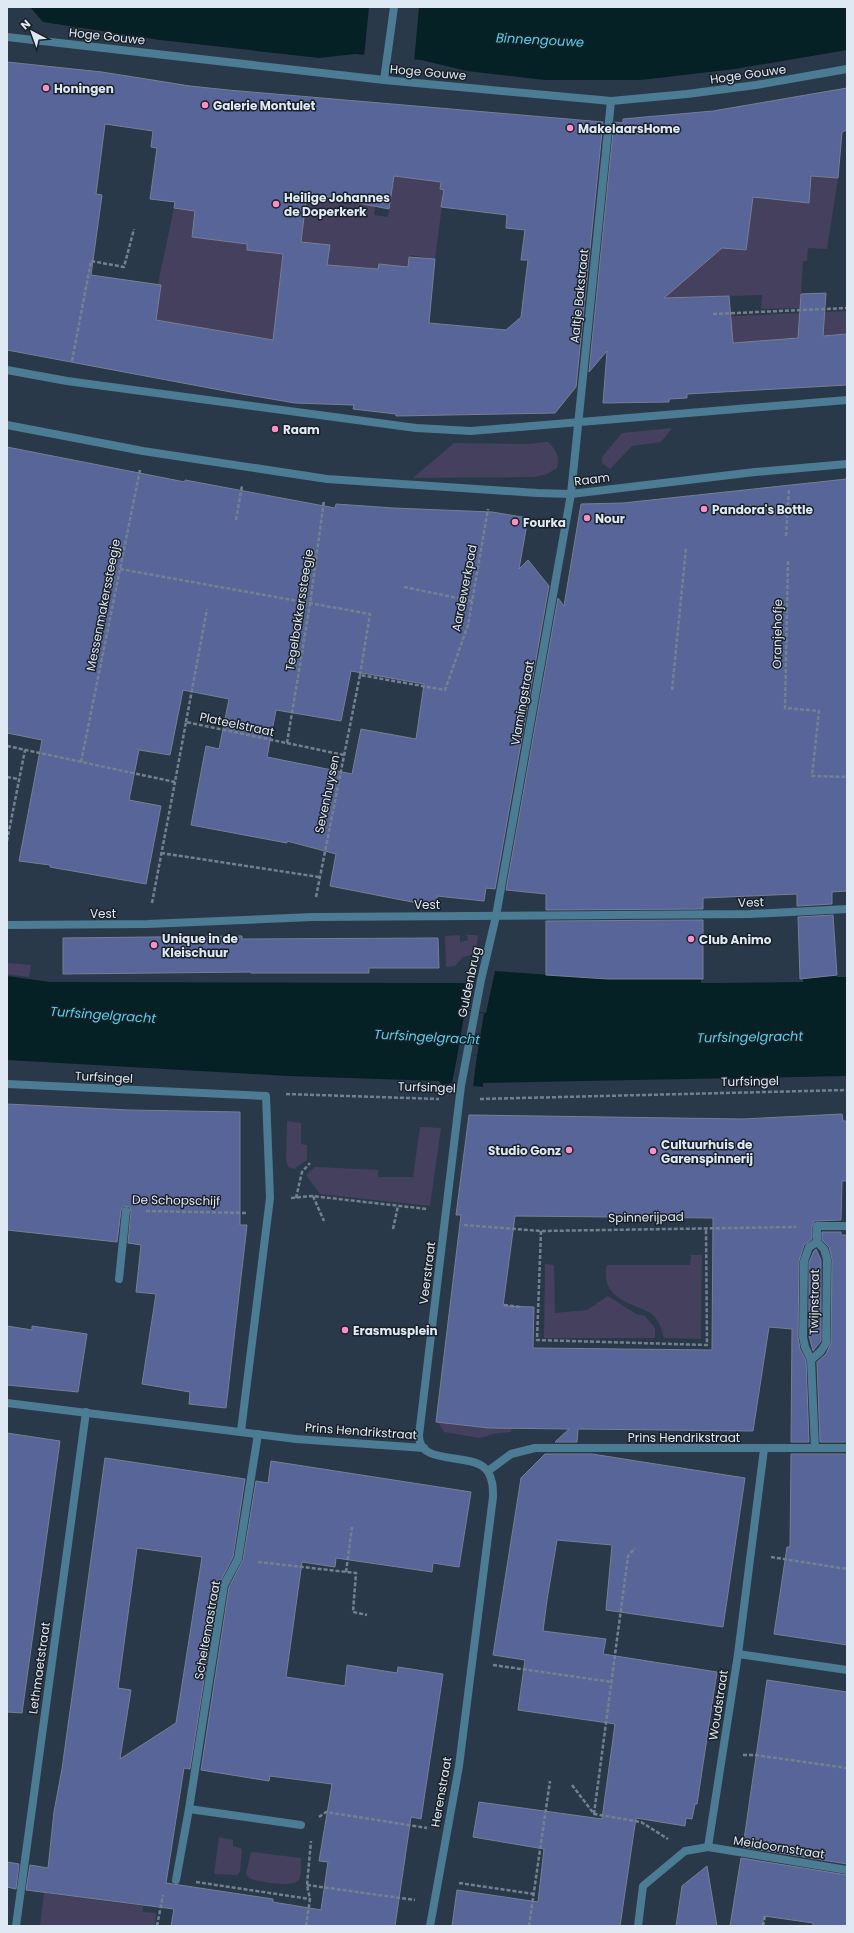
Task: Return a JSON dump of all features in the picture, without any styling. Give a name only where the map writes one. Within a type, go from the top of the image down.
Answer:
[{"type":"street","points":[[384,80],[388,60],[394,7]]},
{"type":"street","name":"Hoge Gouwe","points":[[7,37],[384,80],[611,101],[741,87],[847,69]]},
{"type":"street","name":"Aaltje Bakstraat","points":[[571,494],[611,101]]},
{"type":"street","points":[[7,370],[67,381],[416,428],[472,431],[578,424],[847,400]]},
{"type":"street","name":"Raam","points":[[7,425],[143,451],[245,468],[327,479],[571,494],[847,464]]},
{"type":"street","name":"Vlamingstraat","points":[[496,916],[571,494]]},
{"type":"street","name":"Vest","points":[[7,925],[148,924],[313,917],[750,914],[847,909]]},
{"type":"street","name":"Guldenbrug","points":[[459,1100],[481,980],[496,916]]},
{"type":"street","name":"Turfsingel","points":[[7,1084],[266,1096]]},
{"type":"street","points":[[241,1432],[269,1214],[270,1198],[266,1096]]},
{"type":"street","name":"Veerstraat","points":[[424,1448],[419,1440],[419,1435],[459,1100]]},
{"type":"street","name":"De Schopschijf","points":[[119,1279],[126,1211]]},
{"type":"street","points":[[817,1242],[817,1226],[847,1226]]},
{"type":"street","name":"Twijnstraat","points":[[811,1360],[822,1351],[826,1343],[827,1259],[824,1249],[817,1242],[809,1247],[804,1261],[803,1337],[804,1347],[811,1360],[815,1448]]},
{"type":"street","name":"Prins Hendrikstraat","points":[[7,1404],[86,1412],[296,1439],[424,1448],[435,1455],[467,1460],[478,1464],[488,1471],[511,1454],[535,1448],[764,1450],[847,1448]]},
{"type":"street","name":"Lethmaetstraat","points":[[16,1926],[86,1412]]},
{"type":"street","name":"Scheltemastraat","points":[[176,1880],[189,1809],[224,1585],[238,1559],[258,1434]]},
{"type":"street","name":"Woudstraat","points":[[708,1847],[738,1654],[764,1450]]},
{"type":"street","name":"Herenstraat","points":[[430,1926],[459,1766],[473,1663],[493,1497],[492,1482],[488,1471]]},
{"type":"street","points":[[738,1654],[847,1670]]},
{"type":"street","points":[[189,1809],[301,1825]]},
{"type":"street","points":[[638,1926],[643,1886],[685,1851],[708,1847]]},
{"type":"street","name":"Meidoornstraat","points":[[708,1847],[847,1870]]},
{"type":"path","points":[[67,381],[91,261],[124,267],[134,229]]},
{"type":"path","points":[[713,314],[847,308]]},
{"type":"path","name":"Messenmakerssteegje","points":[[81,762],[143,451]]},
{"type":"path","points":[[236,520],[245,468]]},
{"type":"path","points":[[786,536],[791,469]]},
{"type":"path","name":"Tegelbakkerssteegje","points":[[287,743],[310,604],[327,479]]},
{"type":"path","name":"Aardewerkpad","points":[[360,675],[445,690],[468,625],[492,489]]},
{"type":"path","points":[[672,690],[686,548]]},
{"type":"path","name":"Oranjehofje","points":[[788,561],[785,708],[819,711],[812,776],[847,776]]},
{"type":"path","points":[[120,570],[310,604]]},
{"type":"path","points":[[404,587],[472,602]]},
{"type":"path","name":"Sevenhuysen","points":[[310,604],[370,614],[360,675],[319,877],[313,917]]},
{"type":"path","points":[[186,722],[207,609]]},
{"type":"path","name":"Plateelstraat","points":[[148,924],[186,722],[344,756]]},
{"type":"path","points":[[7,746],[175,782]]},
{"type":"path","points":[[7,841],[25,750]]},
{"type":"path","points":[[7,777],[19,779]]},
{"type":"path","points":[[161,853],[319,877]]},
{"type":"path","name":"Turfsingel","points":[[266,1096],[287,1094],[459,1100],[847,1090]]},
{"type":"path","points":[[296,1198],[302,1172],[310,1163]]},
{"type":"path","points":[[270,1198],[296,1198],[312,1196],[446,1211]]},
{"type":"path","points":[[312,1196],[324,1221]]},
{"type":"path","points":[[393,1229],[398,1206]]},
{"type":"path","name":"De Schopschijf","points":[[126,1211],[269,1214]]},
{"type":"path","name":"Spinnerijpad","points":[[445,1223],[541,1231],[817,1226]]},
{"type":"path","points":[[541,1231],[537,1340],[707,1345],[706,1228]]},
{"type":"path","points":[[504,1305],[521,1307]]},
{"type":"path","points":[[346,1572],[352,1527]]},
{"type":"path","points":[[594,1814],[628,1556],[635,1548]]},
{"type":"path","points":[[751,1553],[800,1563],[847,1569]]},
{"type":"path","points":[[238,1559],[356,1574],[353,1612],[367,1615]]},
{"type":"path","points":[[473,1663],[612,1682]]},
{"type":"path","points":[[722,1755],[755,1755],[847,1768]]},
{"type":"path","points":[[529,1926],[550,1781]]},
{"type":"path","points":[[572,1786],[594,1814],[641,1822],[685,1851]]},
{"type":"path","points":[[318,1818],[326,1812],[447,1831]]},
{"type":"path","points":[[306,1926],[310,1899],[307,1885],[311,1840]]},
{"type":"path","points":[[157,1926],[161,1897],[176,1880],[310,1899]]},
{"type":"path","points":[[438,1880],[534,1894]]},
{"type":"path","points":[[307,1885],[434,1903]]},
{"type":"path","points":[[763,1926],[766,1916]]},
{"type":"shaded area","points":[[395,171],[441,182],[440,189],[444,190],[435,259],[410,255],[408,267],[379,264],[378,269],[327,265],[329,245],[271,358],[153,337],[161,285],[158,285],[174,208],[204,212],[193,237],[210,239],[211,233],[248,238],[247,250],[281,254],[302,239],[309,172],[328,197],[351,202],[377,192],[374,215],[388,217]]},
{"type":"shaded area","points":[[811,176],[838,178],[827,249],[808,248],[807,261],[803,261],[800,308],[761,309],[762,295],[698,297],[714,317],[847,311],[847,334],[705,345],[654,300],[719,248],[746,251],[753,195]]},
{"type":"shaded area","points":[[672,428],[661,442],[632,446],[610,469],[602,463],[602,457],[622,433]]},
{"type":"shaded area","points":[[548,442],[555,451],[558,460],[557,468],[547,474],[534,477],[413,478],[454,443],[527,444]]},
{"type":"shaded area","points":[[460,935],[460,942],[468,940],[467,935],[476,935],[478,937],[475,954],[463,957],[455,966],[446,967],[445,936]]},
{"type":"shaded area","points":[[7,963],[31,965],[29,977],[7,974]]},
{"type":"shaded area","points":[[287,1121],[301,1123],[301,1144],[307,1145],[307,1160],[294,1169],[288,1167],[286,1160]]},
{"type":"shaded area","points":[[420,1127],[441,1128],[430,1206],[320,1194],[306,1175],[315,1167],[378,1170],[378,1177],[413,1177]]},
{"type":"shaded area","points":[[691,1255],[702,1255],[701,1339],[664,1338],[657,1319],[652,1314],[617,1297],[612,1292],[606,1281],[607,1265],[690,1265]]},
{"type":"shaded area","points":[[545,1264],[554,1265],[555,1313],[587,1310],[608,1296],[636,1314],[645,1316],[655,1328],[655,1338],[544,1338]]},
{"type":"shaded area","points":[[438,1422],[489,1428],[512,1428],[511,1432],[493,1434],[480,1438],[444,1432]]},
{"type":"shaded area","points":[[219,1837],[233,1840],[233,1846],[242,1849],[240,1872],[237,1875],[214,1874]]},
{"type":"shaded area","points":[[251,1852],[301,1858],[301,1872],[299,1880],[290,1884],[283,1884],[259,1881],[249,1878],[246,1874]]},
{"type":"shaded area","points":[[44,1893],[143,1906],[143,1912],[156,1913],[155,1926],[40,1926]]},
{"type":"water","name":"Binnengouwe","points":[[30,7],[847,7],[847,50],[735,69],[641,80],[545,80],[467,71],[421,60],[355,54],[319,58],[160,40],[43,22]]},
{"type":"water","name":"Turfsingelgracht","points":[[495,971],[608,979],[701,979],[701,983],[803,982],[803,978],[837,976],[847,977],[847,1076],[483,1083],[483,1087],[473,1086],[477,1056],[458,1052],[452,1083],[442,1085],[439,1081],[288,1076],[7,1060],[7,976],[50,982],[469,983],[465,1009],[486,1013]]},
{"type":"pier","points":[[369,7],[419,7],[414,62],[364,57]]},
{"type":"pier","points":[[465,1010],[484,1013],[477,1056],[458,1052]]},
{"type":"building","points":[[7,62],[102,72],[190,86],[228,90],[603,122],[576,387],[555,413],[396,416],[396,414],[353,409],[354,405],[295,403],[236,393],[7,350]],"holes":[[[105,124],[153,131],[151,147],[157,148],[150,199],[175,202],[174,208],[195,211],[192,237],[247,244],[247,250],[283,254],[273,340],[156,320],[161,285],[91,275],[102,195],[96,194]],[[394,176],[441,182],[440,189],[444,190],[441,207],[507,215],[506,228],[525,230],[521,260],[528,260],[521,317],[506,330],[429,323],[435,259],[409,257],[408,267],[379,264],[378,269],[327,265],[330,245],[301,242],[307,193],[389,209]]]},
{"type":"building","points":[[847,88],[847,130],[842,132],[838,178],[811,176],[809,203],[753,197],[746,250],[722,248],[664,298],[729,296],[733,343],[798,338],[801,294],[826,293],[823,336],[847,334],[847,385],[687,394],[687,398],[669,399],[669,402],[603,403],[607,351],[589,372],[614,122],[623,123],[623,119],[713,111]]},
{"type":"building","points":[[7,447],[185,482],[185,480],[335,508],[336,504],[492,512],[528,518],[519,569],[528,560],[549,586],[495,889],[486,888],[484,901],[437,896],[438,907],[330,886],[336,854],[287,841],[287,843],[191,825],[206,746],[219,749],[229,699],[183,690],[170,755],[139,750],[129,800],[161,806],[146,884],[50,867],[50,865],[19,861],[42,740],[7,733]],"holes":[[[351,671],[424,684],[416,739],[361,729],[352,774],[267,757],[276,710],[341,721]]]},
{"type":"building","points":[[847,479],[847,891],[832,892],[832,904],[797,906],[797,894],[703,898],[703,909],[546,910],[546,894],[506,890],[558,598],[564,606],[581,504],[623,503]]},
{"type":"building","points":[[833,915],[837,975],[800,979],[798,917]]},
{"type":"building","points":[[703,920],[703,979],[608,979],[546,975],[546,921]]},
{"type":"building","points":[[242,936],[242,939],[438,938],[439,968],[369,968],[369,973],[251,972],[63,974],[63,938]]},
{"type":"building","points":[[7,1104],[129,1110],[240,1112],[240,1225],[247,1225],[226,1408],[189,1404],[190,1392],[142,1384],[156,1294],[136,1292],[141,1245],[128,1243],[131,1212],[130,1207],[124,1206],[121,1210],[117,1242],[7,1230]]},
{"type":"building","points":[[842,1114],[843,1121],[847,1121],[847,1181],[842,1181],[841,1220],[814,1221],[812,1226],[812,1239],[804,1245],[799,1261],[798,1337],[800,1349],[806,1361],[809,1442],[791,1442],[792,1329],[769,1327],[753,1431],[578,1429],[577,1442],[555,1442],[569,1429],[489,1428],[436,1422],[461,1215],[456,1215],[469,1115],[743,1119]],"holes":[[[515,1216],[713,1218],[712,1350],[533,1348],[534,1307],[503,1306]]]},
{"type":"building","points":[[822,1232],[841,1232],[841,1235],[847,1235],[847,1442],[820,1442],[817,1362],[826,1354],[831,1343],[832,1259],[829,1247],[822,1240]]},
{"type":"building","points":[[816,1249],[821,1260],[821,1341],[813,1351],[809,1336],[809,1262]]},
{"type":"building","points":[[7,1326],[32,1330],[32,1326],[87,1334],[78,1392],[7,1385]]},
{"type":"building","points":[[7,1433],[60,1441],[22,1713],[7,1712]]},
{"type":"building","points":[[545,1454],[592,1454],[745,1478],[723,1627],[606,1610],[612,1545],[557,1540],[547,1600],[543,1631],[606,1639],[603,1654],[717,1672],[697,1804],[695,1804],[692,1819],[686,1818],[685,1826],[636,1818],[620,1926],[452,1926],[457,1890],[538,1902],[544,1849],[473,1837],[479,1802],[602,1819],[615,1724],[518,1710],[525,1660],[493,1655],[521,1478]]},
{"type":"building","points":[[791,1454],[847,1454],[847,1645],[774,1634],[787,1547],[790,1547]]},
{"type":"building","points":[[105,1458],[245,1479],[233,1557],[219,1584],[190,1769],[184,1768],[166,1883],[273,1899],[273,1902],[321,1910],[328,1862],[319,1861],[332,1784],[270,1776],[269,1781],[201,1770],[229,1587],[243,1560],[256,1481],[268,1483],[271,1461],[471,1492],[459,1567],[433,1563],[432,1572],[336,1558],[335,1567],[302,1562],[286,1677],[345,1686],[347,1665],[397,1673],[398,1667],[443,1674],[421,1819],[411,1817],[395,1926],[171,1926],[174,1909],[26,1890],[30,1865],[48,1868],[54,1812],[62,1769]],"holes":[[[137,1548],[202,1557],[176,1723],[120,1759],[131,1690],[118,1688]]]},
{"type":"building","points":[[767,1680],[847,1692],[847,1864],[743,1847]]},
{"type":"building","points":[[741,1858],[847,1875],[847,1926],[813,1926],[813,1923],[764,1916],[762,1926],[730,1926]]},
{"type":"building","points":[[7,1862],[19,1864],[16,1889],[7,1887]]},
{"type":"building","points":[[707,1866],[717,1926],[676,1926],[682,1886]]},
{"type":"place","name":"Honingen","points":[[46,88]]},
{"type":"place","name":"Galerie Montulet","points":[[205,105]]},
{"type":"place","name":"MakelaarsHome","points":[[570,128]]},
{"type":"place","name":"Heilige Johannes de Doperkerk","points":[[276,204]]},
{"type":"place","name":"Raam","points":[[275,429]]},
{"type":"place","name":"Pandora's Bottle","points":[[704,509]]},
{"type":"place","name":"Nour","points":[[587,518]]},
{"type":"place","name":"Fourka","points":[[515,522]]},
{"type":"place","name":"Club Animo","points":[[691,939]]},
{"type":"place","name":"Unique in de Kleischuur","points":[[154,945]]},
{"type":"place","name":"Studio Gonz","points":[[569,1150]]},
{"type":"place","name":"Cultuurhuis de Garenspinnerij","points":[[653,1151]]},
{"type":"place","name":"Erasmusplein","points":[[345,1330]]}]
